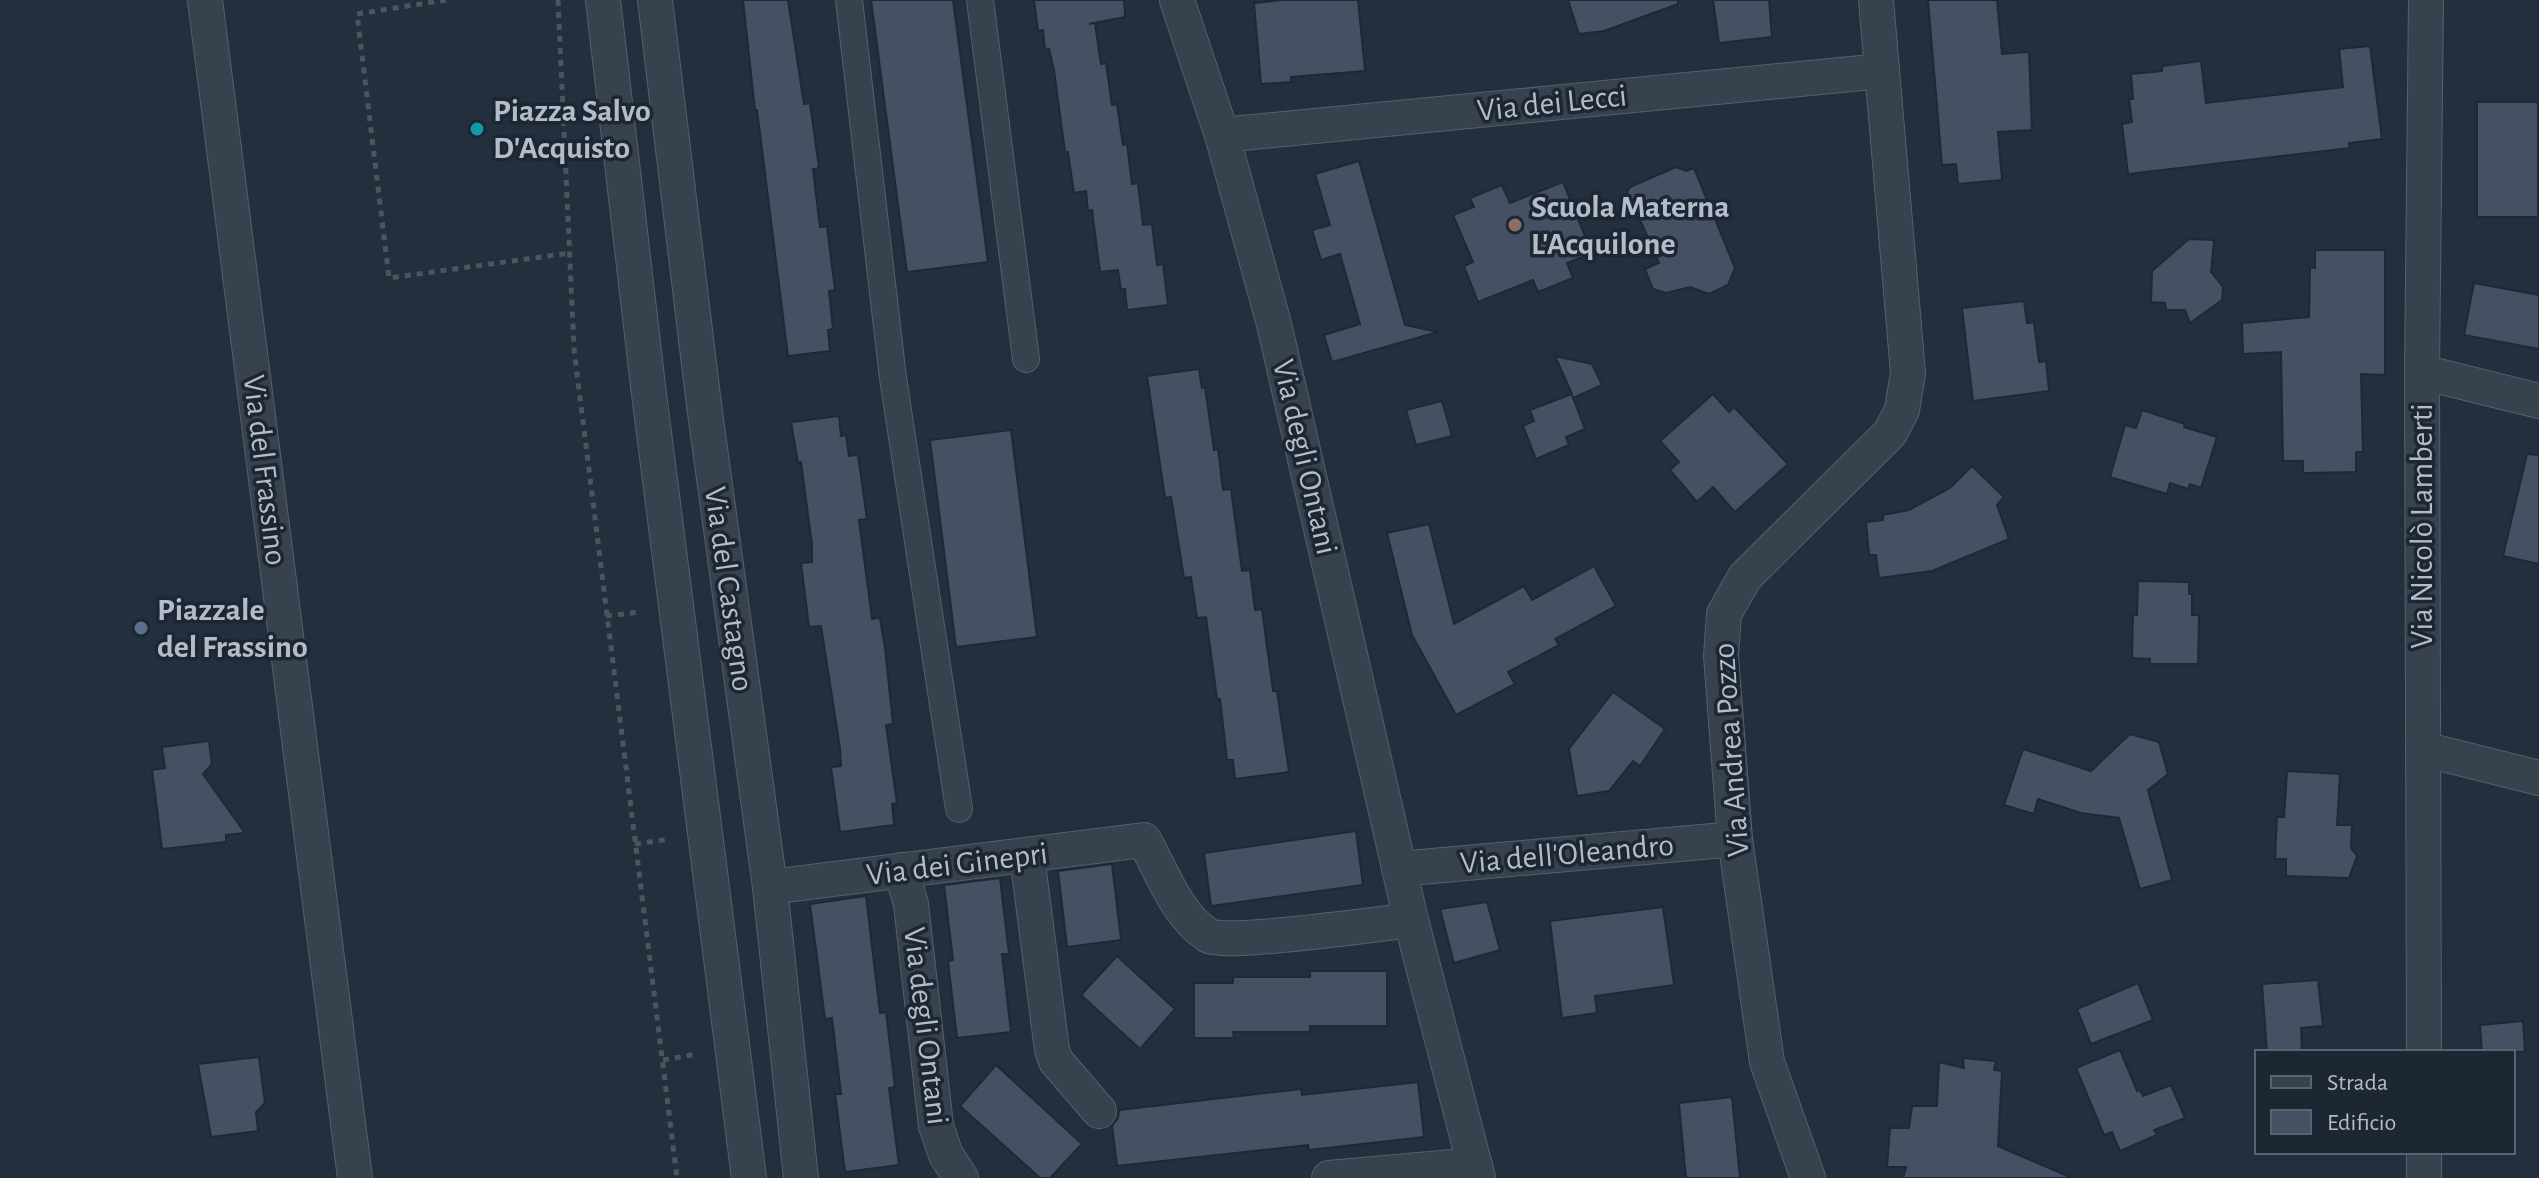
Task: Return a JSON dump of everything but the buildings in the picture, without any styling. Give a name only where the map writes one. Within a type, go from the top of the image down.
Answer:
[{"type":"street","name":"Via del Frassino","points":[[205,0],[355,1178]]},
{"type":"street","name":"Via del Castagno","points":[[603,0],[650,401],[749,1178]]},
{"type":"street","name":"Via del Castagno","points":[[655,0],[704,405],[770,887],[801,1178]]},
{"type":"street","points":[[849,0],[893,378],[959,809]]},
{"type":"street","points":[[980,0],[1026,359]]},
{"type":"street","name":"Via degli Ontani","points":[[1177,0],[1222,135],[1274,324],[1411,920],[1477,1172],[1329,1178]]},
{"type":"street","name":"Via Andrea Pozzo","points":[[1808,1178],[1767,1062],[1735,839],[1721,656],[1724,614],[1745,577],[1890,433],[1902,410],[1908,373],[1876,0]]},
{"type":"street","name":"Via Nicolò Lamberti","points":[[2424,1050],[2422,372],[2426,0]]},
{"type":"street","name":"Via dei Lecci","points":[[1222,135],[1882,71]]},
{"type":"street","points":[[2422,372],[2539,401]]},
{"type":"street","points":[[2423,749],[2539,778]]},
{"type":"street","name":"Via dell'Oleandro","points":[[1399,869],[1735,839]]},
{"type":"street","name":"Via dei Ginepri","points":[[770,887],[1144,840],[1185,916],[1211,938],[1242,939],[1411,920]]},
{"type":"street","points":[[1027,856],[1052,1050],[1056,1061],[1099,1111]]},
{"type":"street","name":"Via degli Ontani","points":[[901,870],[911,904],[936,1126],[946,1155],[961,1178]]},
{"type":"street","points":[[2424,1154],[2424,1178]]},
{"type":"path","points":[[446,0],[357,14],[389,278],[571,253]]},
{"type":"path","points":[[558,0],[574,349],[677,1178]]},
{"type":"path","points":[[606,616],[623,614]]},
{"type":"path","points":[[635,844],[655,841]]},
{"type":"path","points":[[663,1060],[693,1055]]},
{"type":"place","name":"Piazza Salvo D'Acquisto","points":[[477,129]]},
{"type":"place","name":"Scuola Materna L'Acquilone","points":[[1515,225]]},
{"type":"place","name":"Piazzale del Frassino","points":[[141,628]]}]
